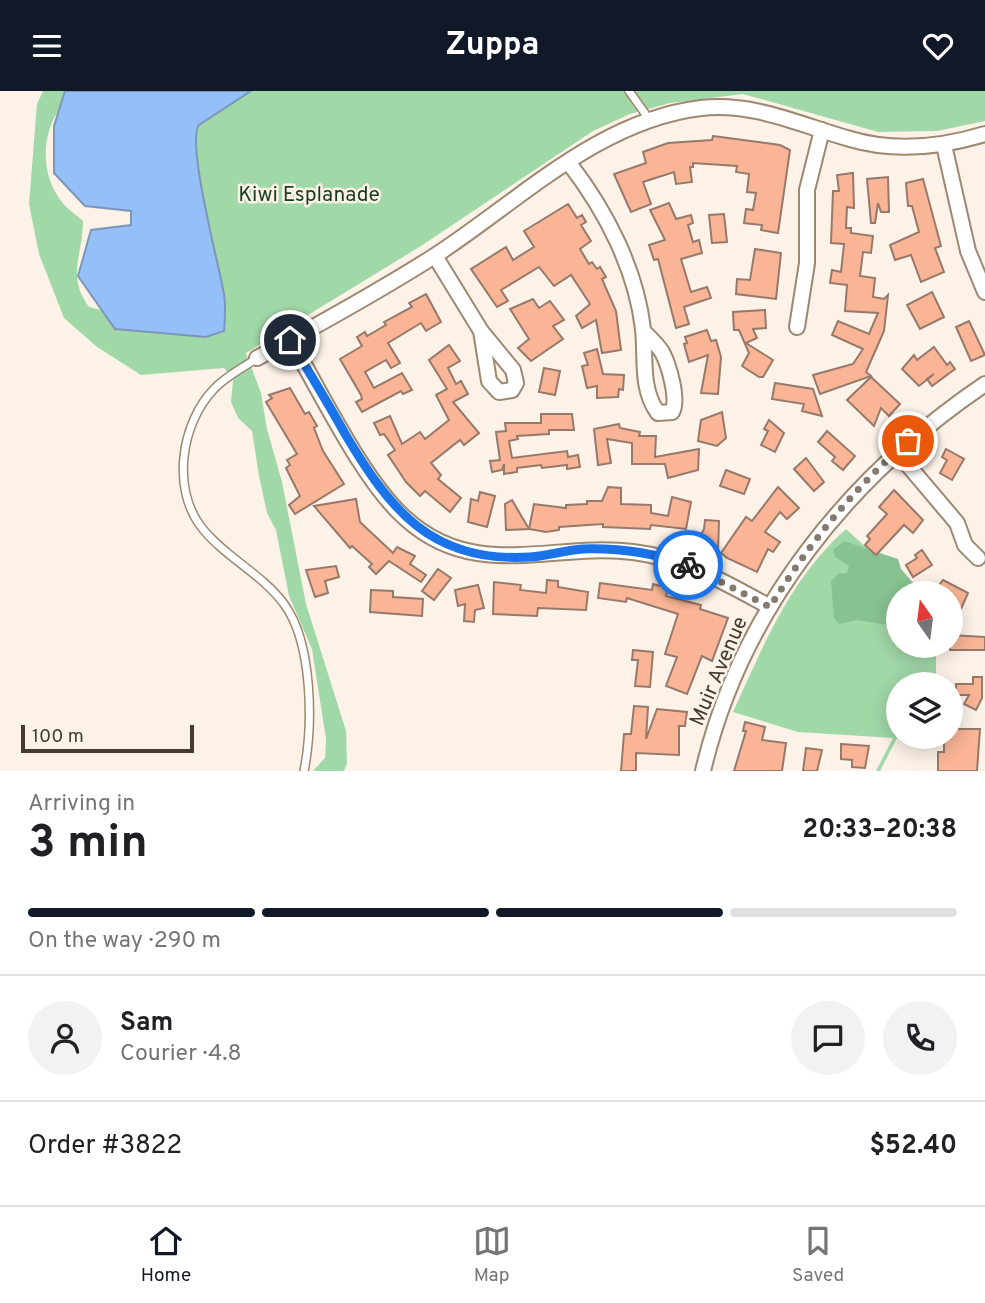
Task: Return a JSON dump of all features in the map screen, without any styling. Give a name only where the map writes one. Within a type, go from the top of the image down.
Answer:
[{"type":"street","points":[[257,358],[435,255],[602,141],[649,119],[675,112],[728,107],[752,109],[852,140],[882,145],[944,145],[985,134]]},
{"type":"street","points":[[797,327],[807,263],[807,190],[822,130]]},
{"type":"street","points":[[944,145],[968,251],[985,292]]},
{"type":"street","points":[[569,163],[616,236],[632,277],[643,331],[643,368],[653,406],[658,413],[667,414],[675,407],[675,402],[666,361],[661,351],[643,331]]},
{"type":"street","points":[[435,255],[481,331]]},
{"type":"street","points":[[290,340],[369,474],[404,518],[424,533],[450,546],[481,555],[532,557],[606,549],[654,555],[701,570],[770,607]]},
{"type":"street","name":"Muir Avenue","points":[[703,771],[720,708],[770,607],[818,536],[896,451],[929,423],[985,384]]},
{"type":"street","points":[[896,451],[957,523],[965,545],[978,558]]},
{"type":"lane","points":[[629,91],[649,119]]},
{"type":"lane","points":[[257,358],[224,380],[204,401],[187,448],[185,492],[201,527],[284,604],[296,627],[305,671],[309,715],[304,771]]},
{"type":"green space","name":"Kiwi Esplanade","points":[[43,91],[985,91],[985,121],[937,131],[878,132],[743,94],[670,103],[630,114],[593,131],[421,246],[246,353],[261,393],[306,604],[346,731],[347,763],[344,771],[313,771],[325,758],[326,739],[312,649],[289,596],[276,530],[267,513],[252,431],[238,418],[231,402],[233,380],[224,368],[141,375],[97,347],[64,318],[39,254],[29,204],[37,104]],"holes":[[[58,111],[54,126],[54,173],[85,206],[131,211],[131,225],[91,230],[78,276],[101,310],[89,307],[78,285],[77,265],[83,221],[62,202],[50,181],[46,145],[48,133]]]},
{"type":"green space","points":[[846,529],[903,581],[886,581],[886,658],[936,658],[936,672],[886,672],[886,738],[798,732],[733,712],[780,615],[809,569]]},
{"type":"green space","points":[[844,541],[898,559],[901,569],[912,581],[886,581],[886,625],[858,620],[839,624],[834,618],[831,582],[838,574],[847,573],[849,566],[835,557],[833,550]]},
{"type":"green space","points":[[887,749],[891,749],[880,771],[876,771]]},
{"type":"water","points":[[65,91],[251,91],[199,125],[196,136],[200,178],[224,294],[224,331],[206,337],[115,329],[78,276],[91,230],[131,225],[131,211],[85,206],[54,173],[54,126]]},
{"type":"building","points":[[713,136],[780,145],[790,150],[778,233],[761,230],[762,225],[744,223],[746,209],[753,210],[756,193],[747,192],[749,174],[736,172],[737,166],[693,163],[693,167],[690,167],[692,182],[676,184],[674,172],[643,182],[651,204],[631,212],[614,174],[646,163],[643,152],[668,143],[712,140]]},
{"type":"building","points":[[853,173],[854,208],[847,207],[846,228],[851,228],[851,233],[873,236],[871,253],[863,252],[860,276],[875,278],[873,297],[884,299],[888,295],[884,331],[866,372],[871,376],[820,394],[813,375],[853,364],[863,349],[832,335],[838,321],[869,334],[878,313],[845,311],[847,285],[830,283],[832,270],[841,272],[844,244],[831,243],[833,191],[839,191],[837,175]]},
{"type":"building","points":[[888,177],[889,212],[881,212],[878,203],[875,223],[871,223],[867,179]]},
{"type":"building","points":[[923,179],[941,246],[935,248],[944,272],[921,282],[911,255],[895,260],[890,245],[919,232],[912,206],[908,206],[906,183]]},
{"type":"building","points":[[669,203],[676,219],[691,215],[693,223],[688,225],[693,242],[699,240],[702,253],[681,259],[691,292],[707,287],[711,298],[684,307],[689,324],[676,328],[658,259],[654,260],[649,245],[665,240],[650,210]]},
{"type":"building","points":[[568,204],[577,218],[582,215],[586,222],[581,225],[591,241],[580,249],[589,264],[592,262],[597,269],[600,267],[606,277],[602,279],[616,311],[621,350],[602,353],[596,320],[582,328],[576,316],[590,304],[571,275],[554,286],[539,267],[501,290],[508,301],[497,307],[471,269],[506,247],[513,260],[534,247],[524,231]]},
{"type":"building","points":[[724,214],[727,242],[712,243],[709,215]]},
{"type":"building","points":[[755,249],[781,253],[776,299],[736,294],[737,279],[750,280]]},
{"type":"building","points":[[932,292],[944,317],[920,329],[907,305]]},
{"type":"building","points":[[426,294],[441,322],[426,331],[421,323],[388,343],[400,363],[391,368],[386,360],[365,372],[374,388],[402,373],[412,390],[403,394],[401,391],[362,412],[356,402],[362,399],[361,395],[340,359],[362,346],[357,337],[365,332],[367,336],[386,325],[384,322],[412,307],[409,303]]},
{"type":"building","points":[[533,299],[539,308],[550,301],[564,320],[553,326],[563,339],[531,361],[518,348],[529,339],[510,309]]},
{"type":"building","points":[[765,310],[766,328],[753,329],[757,338],[746,343],[773,360],[763,377],[759,377],[742,366],[749,353],[739,330],[734,330],[733,312]]},
{"type":"building","points":[[969,321],[985,355],[971,361],[956,327]]},
{"type":"building","points":[[707,330],[711,341],[716,340],[721,357],[718,394],[701,393],[708,355],[689,362],[684,344],[687,343],[685,337]]},
{"type":"building","points":[[449,345],[460,361],[448,368],[456,384],[461,381],[468,394],[453,402],[479,433],[464,445],[460,440],[431,463],[441,475],[438,479],[461,498],[450,512],[425,491],[420,496],[406,482],[388,455],[395,450],[384,434],[380,435],[374,423],[390,416],[402,444],[420,432],[425,439],[449,420],[436,395],[447,389],[429,360]]},
{"type":"building","points":[[934,347],[947,365],[950,362],[955,369],[932,386],[927,379],[919,386],[902,369],[914,355],[917,360]]},
{"type":"building","points":[[597,349],[603,374],[624,375],[623,390],[619,389],[618,397],[597,398],[597,386],[587,388],[582,366],[588,365],[584,353]]},
{"type":"building","points":[[544,368],[560,371],[555,395],[539,392]]},
{"type":"building","points":[[871,377],[900,404],[889,416],[881,408],[874,426],[847,400]]},
{"type":"building","points":[[775,383],[813,389],[822,416],[802,411],[804,404],[772,399]]},
{"type":"building","points":[[290,388],[305,414],[309,412],[317,426],[314,428],[323,451],[344,484],[295,514],[289,505],[300,496],[286,468],[290,465],[287,460],[297,454],[266,402],[272,398],[269,395]]},
{"type":"building","points":[[722,412],[726,438],[717,446],[698,441],[701,420]]},
{"type":"building","points":[[541,414],[572,414],[574,430],[549,430],[549,434],[517,436],[518,439],[509,441],[512,458],[567,451],[568,457],[578,455],[580,467],[567,469],[567,465],[542,468],[541,465],[517,468],[517,472],[504,474],[504,464],[502,470],[492,472],[490,461],[500,460],[496,432],[506,431],[505,423],[541,423]]},
{"type":"building","points":[[769,420],[784,433],[775,452],[761,445],[768,431],[764,429]]},
{"type":"building","points":[[619,424],[620,428],[640,432],[639,436],[656,436],[655,457],[699,449],[698,470],[668,478],[665,464],[632,464],[632,443],[607,439],[611,463],[598,465],[594,429]]},
{"type":"building","points":[[827,431],[855,456],[843,470],[832,461],[835,457],[818,442]]},
{"type":"building","points":[[946,449],[964,459],[952,480],[940,473],[947,460],[942,457]]},
{"type":"building","points":[[806,458],[824,482],[814,491],[794,469]]},
{"type":"building","points":[[726,470],[750,479],[744,494],[720,486]]},
{"type":"building","points":[[608,487],[621,488],[621,504],[651,505],[651,513],[668,516],[672,497],[691,502],[686,529],[651,525],[650,529],[603,527],[603,524],[559,527],[559,530],[546,532],[529,529],[534,504],[566,508],[566,505],[602,501]]},
{"type":"building","points":[[778,487],[799,508],[787,519],[780,512],[765,532],[780,542],[773,552],[768,549],[757,572],[721,553],[746,517],[752,521]]},
{"type":"building","points":[[894,490],[923,520],[913,533],[904,525],[876,555],[865,545],[870,539],[867,536],[887,514],[879,507]]},
{"type":"building","points":[[480,492],[495,496],[487,527],[468,522],[471,499],[478,501]]},
{"type":"building","points":[[356,499],[360,522],[393,553],[397,547],[415,556],[410,564],[426,575],[421,582],[389,561],[376,574],[369,567],[372,564],[352,546],[350,548],[314,506]]},
{"type":"building","points":[[512,500],[529,529],[506,530],[505,504]]},
{"type":"building","points":[[705,520],[719,521],[718,552],[697,542],[704,529]]},
{"type":"building","points":[[922,550],[932,565],[913,577],[906,565],[917,558],[915,555]]},
{"type":"building","points":[[336,566],[339,577],[325,581],[328,593],[315,597],[306,570]]},
{"type":"building","points":[[438,569],[451,578],[434,600],[422,591]]},
{"type":"building","points":[[547,580],[558,581],[558,587],[588,592],[586,610],[538,608],[537,616],[493,614],[494,582],[521,585],[520,590],[546,593]]},
{"type":"building","points":[[600,583],[652,590],[653,584],[668,588],[666,596],[701,605],[700,609],[728,618],[712,661],[702,656],[687,694],[666,686],[677,657],[665,654],[678,614],[627,598],[626,602],[598,598]]},
{"type":"building","points":[[478,585],[484,608],[475,610],[474,622],[464,621],[465,604],[458,606],[455,590]]},
{"type":"building","points":[[371,590],[393,591],[393,597],[423,599],[422,616],[370,612]]},
{"type":"building","points":[[963,590],[968,593],[963,604]]},
{"type":"building","points":[[963,636],[985,637],[985,650],[963,650]]},
{"type":"building","points":[[633,650],[653,652],[650,687],[635,686],[638,660],[632,660]]},
{"type":"building","points":[[973,677],[982,677],[982,698],[976,710],[964,704],[969,695],[963,695],[963,684],[973,684]]},
{"type":"building","points":[[634,706],[648,707],[646,739],[657,709],[687,712],[685,726],[679,726],[679,755],[636,753],[636,771],[621,771],[624,734],[631,734]]},
{"type":"building","points":[[745,722],[765,727],[762,740],[786,743],[782,771],[734,771],[746,731],[743,731]]},
{"type":"building","points":[[963,729],[980,729],[977,771],[938,771],[938,752],[944,752],[944,749],[963,749]]},
{"type":"building","points":[[841,744],[869,746],[865,768],[852,767],[852,760],[841,759]]},
{"type":"building","points":[[806,748],[822,750],[817,771],[803,771]]},
{"type":"way so far","points":[[688,565],[770,607],[795,566],[818,536],[877,468],[908,441]]},
{"type":"route","points":[[290,340],[369,474],[404,518],[424,533],[450,546],[481,555],[532,557],[580,549],[606,549],[654,555],[688,565]]}]
